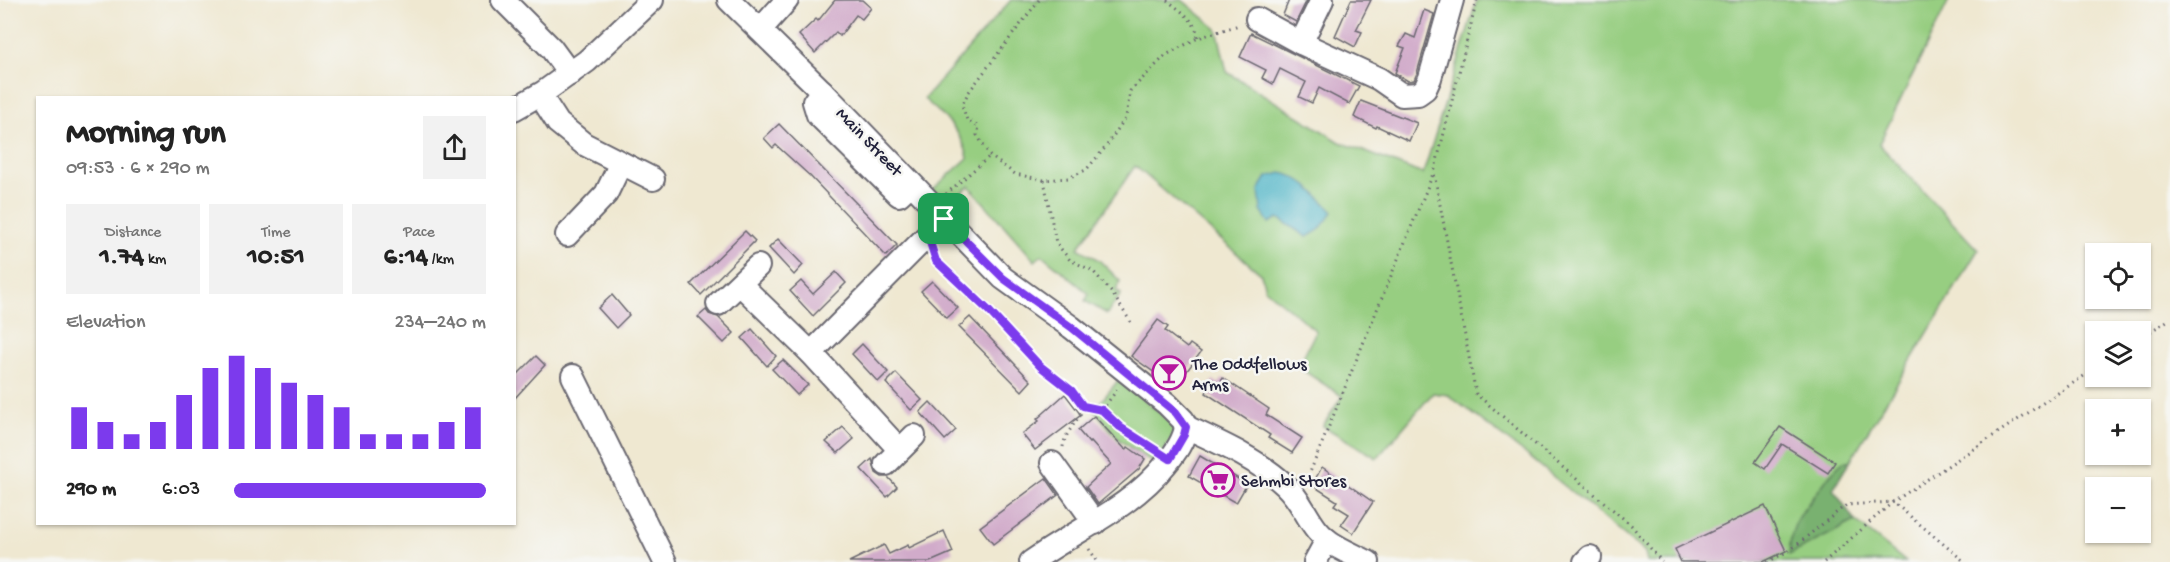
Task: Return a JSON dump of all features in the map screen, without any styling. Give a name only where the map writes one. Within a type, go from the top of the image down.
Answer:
[{"type":"street","points":[[503,0],[551,48],[570,74]]},
{"type":"street","points":[[516,108],[540,95],[588,62],[652,0]]},
{"type":"street","name":"Main Street","points":[[729,0],[822,91],[1003,278],[1071,327],[1169,406],[1183,420],[1186,427],[1218,441],[1283,483],[1299,501],[1326,540],[1368,562]]},
{"type":"street","points":[[760,30],[787,0]]},
{"type":"street","points":[[1301,43],[1322,0]]},
{"type":"street","points":[[1257,20],[1379,79],[1402,95],[1418,94],[1425,89],[1430,78],[1452,0]]},
{"type":"street","points":[[540,95],[558,123],[584,144],[653,179]]},
{"type":"street","points":[[567,235],[606,194],[621,163]]},
{"type":"street","points":[[811,353],[928,236],[938,212]]},
{"type":"street","points":[[718,304],[758,266]]},
{"type":"street","points":[[740,284],[811,353],[900,450]]},
{"type":"street","points":[[573,376],[665,562]]},
{"type":"street","points":[[1031,562],[1095,523],[1143,489],[1170,459],[1182,440],[1186,427]]},
{"type":"street","points":[[1052,463],[1095,523]]},
{"type":"street","points":[[1315,562],[1326,540]]},
{"type":"path","points":[[1039,0],[968,93],[962,105],[967,120],[979,127],[977,135],[990,156],[1015,174],[1044,180],[1068,178],[1086,170],[1105,148],[1126,117],[1130,91],[1166,55],[1198,38],[1257,20]]},
{"type":"path","points":[[1167,0],[1191,20],[1197,29],[1198,38]]},
{"type":"path","points":[[1299,501],[1434,173],[1477,0]]},
{"type":"path","points":[[938,212],[990,156]]},
{"type":"path","points":[[1434,173],[1476,394],[1631,525],[1662,562]]},
{"type":"path","points":[[1044,180],[1056,243],[1070,260],[1093,271],[1112,293],[1132,324]]},
{"type":"path","points":[[928,236],[936,261],[988,310],[1040,366],[1072,391],[1083,406],[1102,410],[1120,427],[1170,459]]},
{"type":"path","points":[[2151,331],[2170,319]]},
{"type":"path","points":[[1102,410],[1129,374]]},
{"type":"path","points":[[1824,562],[1893,502],[2085,375]]},
{"type":"path","points":[[1052,463],[1062,452],[1066,436],[1081,416],[1083,406]]},
{"type":"path","points":[[1767,562],[1789,551],[1846,505],[1893,502],[1965,562]]},
{"type":"green space","points":[[1011,0],[1182,0],[1217,29],[1227,72],[1340,142],[1423,174],[1477,0],[1949,0],[1879,144],[1978,250],[1850,461],[1844,461],[1816,493],[1800,515],[1791,540],[1790,554],[1855,521],[1906,562],[1647,562],[1645,552],[1527,455],[1448,395],[1433,393],[1377,458],[1323,426],[1342,396],[1298,367],[1316,331],[1265,289],[1261,274],[1135,166],[1078,248],[1099,260],[1120,281],[1116,291],[1121,294],[1107,314],[1085,301],[1089,294],[1042,255],[1035,261],[969,186],[947,206],[932,190],[968,158],[957,132],[924,99]]},
{"type":"green space","points":[[1120,378],[1177,428],[1157,465],[1119,440],[1094,410]]},
{"type":"green space","points":[[1844,461],[1850,461],[1833,489],[1855,521],[1789,555],[1791,537],[1798,518],[1834,470]]},
{"type":"water","points":[[1281,173],[1303,183],[1333,212],[1319,230],[1307,237],[1278,218],[1269,223],[1261,211],[1259,190],[1267,177]]},
{"type":"building","points":[[835,0],[862,0],[871,8],[862,19],[856,15],[840,36],[836,32],[815,53],[799,35],[816,19],[818,21]]},
{"type":"building","points":[[1289,0],[1307,0],[1296,22],[1283,15]]},
{"type":"building","points":[[1351,0],[1371,0],[1356,30],[1362,32],[1355,47],[1335,36]]},
{"type":"building","points":[[1424,10],[1434,14],[1417,73],[1414,80],[1408,81],[1395,73],[1405,48],[1399,46],[1406,34],[1415,38]]},
{"type":"building","points":[[1251,33],[1359,86],[1349,104],[1319,88],[1312,103],[1299,97],[1306,82],[1280,69],[1273,84],[1262,78],[1266,70],[1240,57]]},
{"type":"building","points":[[1361,101],[1417,123],[1409,141],[1354,117]]},
{"type":"building","points":[[779,124],[897,245],[886,256],[810,176],[776,145],[773,148],[764,138]]},
{"type":"building","points":[[745,231],[755,241],[701,295],[691,284]]},
{"type":"building","points":[[778,239],[803,265],[794,275],[769,248]]},
{"type":"building","points":[[836,272],[846,283],[813,316],[790,291],[801,281],[813,294]]},
{"type":"building","points":[[932,281],[958,308],[947,318],[921,291]]},
{"type":"building","points":[[612,295],[629,315],[616,328],[598,308]]},
{"type":"building","points":[[706,310],[709,314],[718,317],[734,333],[724,343],[698,317]]},
{"type":"building","points":[[970,317],[1031,381],[1022,391],[959,327]]},
{"type":"building","points":[[1158,320],[1168,327],[1165,331],[1187,348],[1190,344],[1201,352],[1175,387],[1131,356]]},
{"type":"building","points":[[752,329],[776,356],[767,366],[742,338]]},
{"type":"building","points":[[862,344],[888,372],[878,382],[852,354]]},
{"type":"building","points":[[536,356],[545,365],[516,397],[516,376]]},
{"type":"building","points":[[783,360],[808,385],[797,395],[772,369]]},
{"type":"building","points":[[896,373],[922,400],[911,410],[886,383]]},
{"type":"building","points":[[1223,378],[1269,409],[1266,415],[1302,438],[1292,453],[1268,438],[1270,435],[1206,393],[1213,380],[1219,384]]},
{"type":"building","points":[[1065,394],[1081,415],[1035,450],[1022,434],[1039,421],[1037,419]]},
{"type":"building","points":[[930,402],[956,430],[945,440],[920,412]]},
{"type":"building","points":[[1094,416],[1126,450],[1128,447],[1145,459],[1139,469],[1098,504],[1086,487],[1111,464],[1078,430]]},
{"type":"building","points":[[843,427],[854,439],[838,453],[826,442]]},
{"type":"building","points":[[1780,427],[1835,462],[1828,473],[1782,444],[1765,469],[1755,462]]},
{"type":"building","name":"Sehmbi Stores","points":[[1200,456],[1247,484],[1236,503],[1189,476]]},
{"type":"building","points":[[872,459],[876,473],[882,477],[888,477],[897,487],[887,497],[861,469]]},
{"type":"building","points":[[1322,467],[1373,502],[1353,533],[1341,525],[1349,514],[1334,505],[1337,501],[1312,485]]},
{"type":"building","points":[[1046,478],[1058,495],[993,544],[980,527]]},
{"type":"building","points":[[1765,506],[1786,551],[1763,562],[1681,562],[1675,549]]},
{"type":"building","points":[[944,531],[953,552],[930,562],[849,562],[884,545],[889,554],[908,545],[909,548]]},
{"type":"place","name":"The Oddfellows Arms","points":[[1169,373]]},
{"type":"place","name":"Sehmbi Stores","points":[[1218,480]]},
{"type":"route","points":[[944,219],[1003,278],[1071,327],[1167,404],[1183,420],[1186,427],[1184,435],[1170,459],[1120,427],[1102,410],[1083,406],[1072,391],[1040,366],[988,310],[936,261],[928,236],[944,219]]}]
